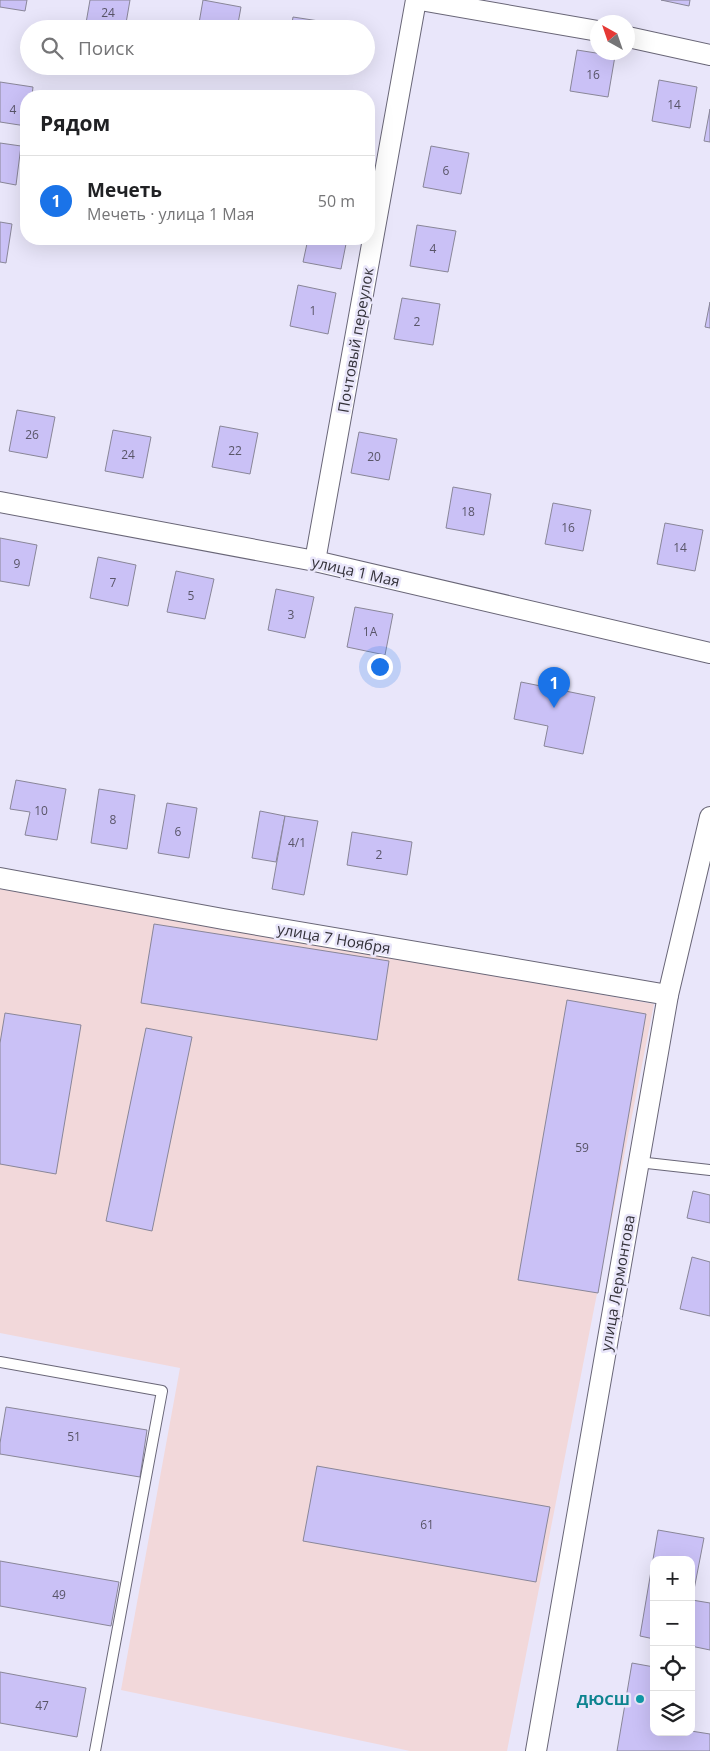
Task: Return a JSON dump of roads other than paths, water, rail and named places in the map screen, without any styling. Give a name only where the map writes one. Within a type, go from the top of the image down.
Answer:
[{"type":"street","name":"Почтовый переулок","points":[[375,228],[416,0]]},
{"type":"street","points":[[420,0],[590,31]]},
{"type":"street","points":[[635,39],[710,55]]},
{"type":"street","name":"Почтовый переулок","points":[[315,562],[372,245]]},
{"type":"street","name":"улица 1 Мая","points":[[0,502],[315,562],[710,653]]},
{"type":"street","name":"улица Лермонтова","points":[[536,1751],[668,995],[710,817]]},
{"type":"street","name":"улица 7 Ноября","points":[[0,878],[223,919],[668,995]]},
{"type":"lane","points":[[638,1162],[710,1170]]},
{"type":"lane","points":[[0,1362],[162,1391],[95,1751]]},
{"type":"place","name":"Мечеть","points":[[554,708]]},
{"type":"place","name":"ДЮСШ","points":[[640,1699]]}]
